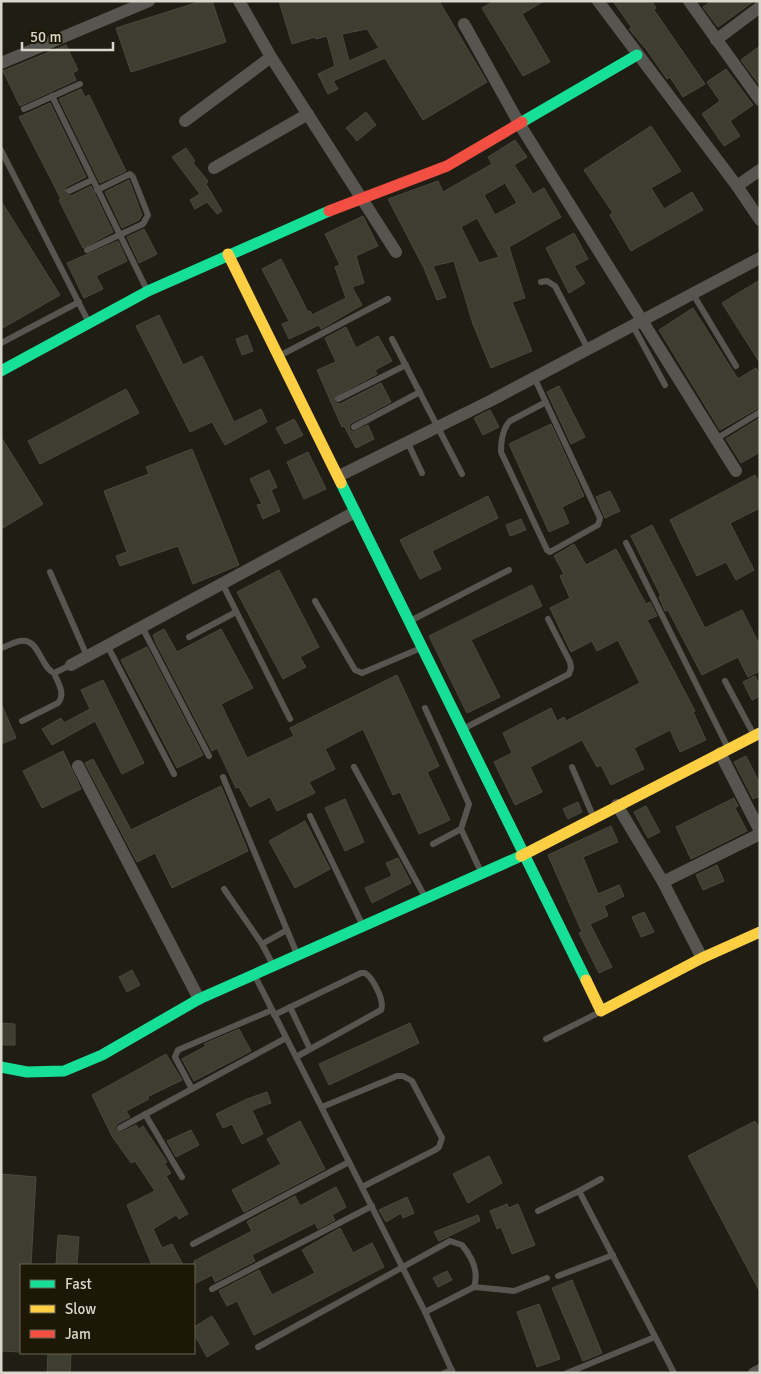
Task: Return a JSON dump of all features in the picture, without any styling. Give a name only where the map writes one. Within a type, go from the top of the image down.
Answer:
[{"type":"street","points":[[1,63],[149,1]]},
{"type":"street","points":[[239,1],[271,57],[396,252]]},
{"type":"street","points":[[598,1],[737,186],[760,220]]},
{"type":"street","points":[[689,1],[758,96]]},
{"type":"street","points":[[716,40],[760,7]]},
{"type":"street","points":[[464,24],[520,125],[638,323],[736,471]]},
{"type":"street","points":[[1,371],[148,291],[228,254],[362,197],[447,166],[637,55]]},
{"type":"street","points":[[185,121],[271,57]]},
{"type":"street","points":[[214,168],[308,114]]},
{"type":"street","points":[[737,186],[760,170]]},
{"type":"street","points":[[228,254],[280,356],[601,1011],[702,958],[760,932]]},
{"type":"street","points":[[339,476],[534,378],[760,258]]},
{"type":"street","points":[[71,665],[355,512]]},
{"type":"street","points":[[1,1067],[27,1072],[64,1070],[102,1055],[200,999],[524,855],[617,805],[757,735]]},
{"type":"street","points":[[663,882],[760,833],[724,751]]},
{"type":"street","points":[[78,766],[200,999]]},
{"type":"street","points":[[617,805],[663,882],[702,958]]},
{"type":"street","points":[[754,1373],[760,1370]]},
{"type":"lane","points":[[24,108],[80,84]]},
{"type":"lane","points":[[52,96],[148,291]]},
{"type":"lane","points":[[1,150],[89,323]]},
{"type":"lane","points":[[87,250],[143,224],[148,215],[133,177],[127,174],[98,190]]},
{"type":"lane","points":[[69,190],[92,180]]},
{"type":"lane","points":[[541,282],[547,281],[555,286],[588,349]]},
{"type":"lane","points":[[693,294],[736,366]]},
{"type":"lane","points":[[280,356],[388,299]]},
{"type":"lane","points":[[1,344],[79,302]]},
{"type":"lane","points":[[638,323],[665,385]]},
{"type":"lane","points":[[392,339],[462,474]]},
{"type":"lane","points":[[338,399],[406,365]]},
{"type":"lane","points":[[534,378],[546,402],[600,518],[598,524],[550,552],[547,550],[501,452],[506,425],[546,402]]},
{"type":"lane","points":[[354,427],[420,392]]},
{"type":"lane","points":[[716,439],[760,412]]},
{"type":"lane","points":[[407,441],[422,473]]},
{"type":"lane","points":[[626,543],[724,751]]},
{"type":"lane","points":[[409,622],[510,570]]},
{"type":"lane","points":[[50,572],[87,656]]},
{"type":"lane","points":[[222,583],[290,719]]},
{"type":"lane","points":[[315,601],[355,670],[359,673],[422,647]]},
{"type":"lane","points":[[190,637],[236,612]]},
{"type":"lane","points":[[462,730],[569,674],[570,662],[548,619]]},
{"type":"lane","points":[[142,627],[209,756]]},
{"type":"lane","points":[[1,648],[21,640],[28,641],[36,648],[50,671],[54,672],[62,693],[62,699],[58,703],[22,720]]},
{"type":"lane","points":[[107,645],[174,774]]},
{"type":"lane","points":[[54,672],[71,665]]},
{"type":"lane","points":[[726,681],[757,735]]},
{"type":"lane","points":[[425,708],[469,804],[461,829],[482,874]]},
{"type":"lane","points":[[354,767],[426,898]]},
{"type":"lane","points":[[572,767],[594,818]]},
{"type":"lane","points":[[224,777],[298,955]]},
{"type":"lane","points":[[310,816],[362,926]]},
{"type":"lane","points":[[433,844],[461,829]]},
{"type":"lane","points":[[224,889],[262,944],[273,966]]},
{"type":"lane","points":[[262,944],[288,930]]},
{"type":"lane","points":[[192,1089],[175,1057],[178,1050],[290,1007],[361,973],[370,976],[382,1003],[381,1010],[296,1056]]},
{"type":"lane","points":[[254,975],[372,1206],[453,1371],[444,1373]]},
{"type":"lane","points":[[290,1007],[310,1049]]},
{"type":"lane","points":[[546,1039],[601,1011]]},
{"type":"lane","points":[[120,1128],[286,1038]]},
{"type":"lane","points":[[322,1107],[397,1076],[403,1076],[412,1081],[442,1138],[439,1147],[435,1150],[362,1187]]},
{"type":"lane","points":[[145,1114],[182,1177]]},
{"type":"lane","points":[[193,1244],[349,1162]]},
{"type":"lane","points":[[538,1211],[601,1179]]},
{"type":"lane","points":[[579,1191],[674,1373]]},
{"type":"lane","points":[[212,1289],[372,1206]]},
{"type":"lane","points":[[258,1347],[450,1241],[462,1245],[468,1253],[477,1278],[474,1287]]},
{"type":"lane","points":[[558,1276],[613,1255]]},
{"type":"lane","points":[[425,1312],[474,1287],[514,1291],[547,1278]]},
{"type":"lane","points":[[567,1373],[655,1337]]},
{"type":"building","points":[[202,1],[212,1],[226,42],[131,72],[116,28]]},
{"type":"building","points":[[279,1],[439,1],[487,82],[423,120],[385,58],[333,81],[338,89],[328,94],[318,74],[335,66],[327,36],[316,39],[315,37],[292,44]],"holes":[[[367,29],[379,48],[349,61],[342,34]]]},
{"type":"building","points":[[494,1],[544,1],[522,14],[550,62],[523,76],[482,8]]},
{"type":"building","points":[[613,1],[652,1],[656,8],[654,10],[705,84],[683,97],[670,77],[667,79],[629,29],[632,28]]},
{"type":"building","points":[[712,1],[754,1],[718,27],[703,7]]},
{"type":"building","points":[[66,45],[78,70],[73,73],[76,80],[20,106],[3,71]]},
{"type":"building","points":[[760,46],[760,82],[758,83],[741,60]]},
{"type":"building","points":[[726,69],[753,105],[730,121],[740,136],[724,146],[702,114],[720,101],[707,82]]},
{"type":"building","points":[[81,89],[85,97],[89,95],[126,171],[100,183],[59,99]]},
{"type":"building","points":[[50,103],[86,177],[66,187],[65,194],[71,196],[91,186],[113,232],[83,248],[59,200],[61,199],[19,117]]},
{"type":"building","points":[[366,112],[376,125],[357,141],[346,128]]},
{"type":"building","points":[[651,126],[681,171],[651,188],[664,209],[692,192],[703,210],[631,251],[610,215],[613,213],[584,170]]},
{"type":"building","points":[[515,140],[527,157],[514,165],[533,194],[544,188],[561,217],[509,247],[525,298],[512,302],[532,351],[491,368],[473,324],[454,261],[433,266],[446,297],[437,300],[424,268],[388,199],[438,181],[443,192],[492,164],[488,157]],"holes":[[[505,183],[517,203],[495,215],[484,195]],[[477,218],[499,257],[479,263],[461,227]]]},
{"type":"building","points":[[186,148],[195,161],[193,163],[208,181],[206,184],[222,211],[217,214],[207,202],[195,209],[190,200],[200,194],[172,157]]},
{"type":"building","points":[[129,180],[142,215],[139,220],[122,228],[105,192]]},
{"type":"building","points":[[1,201],[60,295],[1,329]]},
{"type":"building","points":[[363,216],[378,246],[356,256],[364,283],[352,287],[362,305],[321,329],[319,325],[289,339],[282,324],[289,321],[262,269],[281,259],[308,312],[310,311],[312,315],[346,298],[335,267],[340,265],[325,234]]},
{"type":"building","points":[[144,229],[157,254],[139,263],[127,237]]},
{"type":"building","points":[[574,233],[588,259],[574,266],[585,283],[569,293],[546,248]]},
{"type":"building","points":[[118,241],[127,261],[96,276],[103,289],[84,298],[67,263]]},
{"type":"building","points":[[760,280],[760,363],[722,303]]},
{"type":"building","points":[[693,308],[738,379],[756,368],[760,375],[760,407],[720,430],[659,330]]},
{"type":"building","points":[[159,315],[183,365],[202,356],[234,422],[261,409],[267,422],[225,445],[212,422],[190,432],[136,326]]},
{"type":"building","points":[[346,327],[356,348],[378,336],[392,361],[375,370],[377,374],[334,397],[335,403],[340,404],[381,383],[391,402],[350,424],[349,429],[353,432],[368,425],[374,439],[356,448],[344,426],[342,427],[317,370],[336,362],[325,338]]},
{"type":"building","points":[[247,335],[253,351],[242,355],[236,339]]},
{"type":"building","points":[[559,386],[585,437],[571,444],[547,392]]},
{"type":"building","points":[[126,389],[139,413],[40,464],[28,441]]},
{"type":"building","points":[[490,410],[499,427],[483,435],[474,418]]},
{"type":"building","points":[[760,418],[760,452],[741,463],[726,439]]},
{"type":"building","points":[[294,419],[303,435],[285,444],[276,428]]},
{"type":"building","points":[[551,424],[584,496],[562,507],[569,523],[549,532],[509,444]]},
{"type":"building","points":[[1,437],[43,504],[1,529]]},
{"type":"building","points":[[192,449],[239,565],[193,584],[178,546],[120,566],[116,556],[127,552],[104,491],[149,474],[146,467]]},
{"type":"building","points":[[308,452],[326,489],[304,499],[287,462]]},
{"type":"building","points":[[269,470],[277,487],[271,490],[280,511],[263,519],[257,505],[262,504],[250,479]]},
{"type":"building","points":[[755,475],[760,484],[760,508],[730,523],[754,570],[736,580],[726,562],[697,576],[670,520]]},
{"type":"building","points":[[610,491],[620,511],[605,518],[596,497]]},
{"type":"building","points":[[488,496],[498,518],[432,551],[441,569],[420,579],[400,540]]},
{"type":"building","points":[[521,519],[526,530],[510,536],[506,525]]},
{"type":"building","points":[[652,525],[705,628],[742,610],[760,646],[760,671],[748,677],[738,657],[702,675],[668,610],[665,611],[659,597],[661,596],[631,536]]},
{"type":"building","points":[[574,544],[586,565],[616,549],[646,604],[650,602],[657,616],[647,620],[695,711],[693,712],[706,740],[680,752],[670,730],[634,748],[644,769],[611,785],[601,765],[597,767],[582,740],[530,767],[542,792],[515,805],[494,762],[512,753],[503,733],[551,708],[557,721],[564,717],[566,721],[640,683],[618,640],[597,651],[592,641],[571,652],[550,608],[570,598],[560,576],[564,574],[554,556]]},
{"type":"building","points":[[279,570],[319,647],[300,657],[306,667],[283,679],[237,592]]},
{"type":"building","points":[[532,585],[542,606],[471,640],[500,697],[467,713],[429,636]]},
{"type":"building","points":[[164,629],[177,652],[221,629],[253,688],[221,704],[247,758],[294,736],[290,728],[397,675],[439,766],[427,772],[450,820],[419,834],[400,792],[393,795],[363,729],[325,749],[335,769],[309,782],[315,793],[277,811],[270,797],[250,807],[239,787],[236,788],[217,748],[212,751],[156,643],[153,635]]},
{"type":"building","points":[[147,647],[203,755],[177,768],[121,660]]},
{"type":"building","points":[[755,676],[760,686],[760,696],[752,700],[743,682]]},
{"type":"building","points":[[103,680],[144,763],[122,774],[95,721],[52,745],[42,729],[61,718],[64,723],[90,709],[81,690]]},
{"type":"building","points":[[1,703],[16,738],[1,744]]},
{"type":"building","points":[[63,751],[81,789],[42,808],[23,771]]},
{"type":"building","points":[[746,756],[760,784],[760,796],[753,799],[734,762]]},
{"type":"building","points":[[93,759],[131,830],[221,786],[248,851],[172,888],[155,853],[137,862],[85,763]]},
{"type":"building","points":[[734,798],[738,806],[735,808],[747,831],[691,859],[676,827]]},
{"type":"building","points":[[345,799],[364,842],[345,851],[325,808]]},
{"type":"building","points":[[578,802],[582,812],[568,819],[563,809]]},
{"type":"building","points":[[646,806],[660,832],[648,838],[634,812]]},
{"type":"building","points":[[305,821],[330,869],[295,888],[269,841]]},
{"type":"building","points":[[611,826],[618,842],[583,857],[598,894],[619,885],[624,896],[604,906],[608,916],[590,924],[612,967],[599,973],[579,933],[582,932],[548,855]]},
{"type":"building","points":[[398,858],[411,883],[372,903],[365,888],[392,876],[386,863]]},
{"type":"building","points":[[717,865],[724,881],[703,890],[696,875]]},
{"type":"building","points":[[644,912],[654,932],[641,937],[632,917]]},
{"type":"building","points":[[132,970],[140,985],[127,992],[119,977]]},
{"type":"building","points":[[1,1023],[15,1024],[15,1045],[1,1045]]},
{"type":"building","points":[[410,1023],[419,1043],[329,1085],[319,1064]]},
{"type":"building","points":[[239,1029],[251,1051],[194,1081],[182,1059],[206,1046],[204,1044]]},
{"type":"building","points":[[166,1054],[182,1080],[147,1097],[149,1099],[126,1111],[130,1117],[117,1124],[115,1128],[120,1133],[136,1125],[139,1129],[143,1126],[167,1162],[164,1163],[171,1173],[166,1176],[188,1214],[179,1219],[176,1215],[153,1229],[162,1248],[172,1244],[182,1264],[152,1264],[127,1205],[155,1191],[135,1161],[131,1163],[112,1136],[92,1095]]},
{"type":"building","points":[[267,1092],[271,1103],[252,1110],[263,1134],[242,1144],[232,1124],[223,1128],[216,1114]]},
{"type":"building","points":[[300,1121],[325,1169],[244,1212],[232,1190],[281,1164],[267,1139]]},
{"type":"building","points":[[755,1121],[760,1129],[760,1292],[688,1156]]},
{"type":"building","points":[[191,1130],[199,1145],[176,1157],[167,1141]]},
{"type":"building","points":[[489,1156],[502,1183],[468,1203],[453,1174]]},
{"type":"building","points":[[1,1174],[36,1177],[31,1264],[20,1264],[20,1352],[1,1351]]},
{"type":"building","points":[[336,1187],[346,1207],[332,1215],[335,1220],[318,1229],[315,1223],[252,1255],[255,1261],[215,1282],[212,1275],[195,1284],[194,1261],[252,1231],[248,1221],[295,1196],[300,1206]]},
{"type":"building","points":[[407,1197],[414,1213],[403,1218],[401,1213],[386,1222],[379,1210]]},
{"type":"building","points":[[507,1204],[509,1208],[518,1204],[535,1245],[512,1254],[501,1227],[497,1229],[490,1211]]},
{"type":"building","points":[[478,1215],[480,1221],[439,1241],[434,1232]]},
{"type":"building","points":[[340,1228],[353,1253],[372,1243],[384,1267],[254,1335],[237,1301],[227,1306],[219,1291],[259,1270],[272,1295],[315,1273],[302,1250]]},
{"type":"building","points":[[58,1235],[79,1237],[77,1264],[56,1264]]},
{"type":"building","points":[[447,1271],[452,1280],[438,1287],[433,1278]]},
{"type":"building","points":[[572,1280],[602,1353],[583,1361],[552,1288]]},
{"type":"building","points":[[539,1304],[560,1359],[537,1367],[517,1312]]},
{"type":"building","points":[[212,1316],[229,1344],[207,1357],[195,1336],[195,1326]]},
{"type":"building","points":[[48,1354],[71,1354],[70,1373],[47,1373]]},
{"type":"traffic: fast","points":[[522,122],[637,55]]},
{"type":"traffic: fast","points":[[1,371],[148,291],[329,211]]},
{"type":"traffic: fast","points":[[341,483],[586,980]]},
{"type":"traffic: fast","points":[[1,1067],[27,1072],[64,1071],[102,1055],[199,999],[521,856]]},
{"type":"traffic: slow","points":[[228,254],[341,483]]},
{"type":"traffic: slow","points":[[521,856],[760,733]]},
{"type":"traffic: slow","points":[[586,980],[601,1011],[702,958],[760,932]]},
{"type":"traffic: jam","points":[[329,211],[447,166],[522,122]]}]
